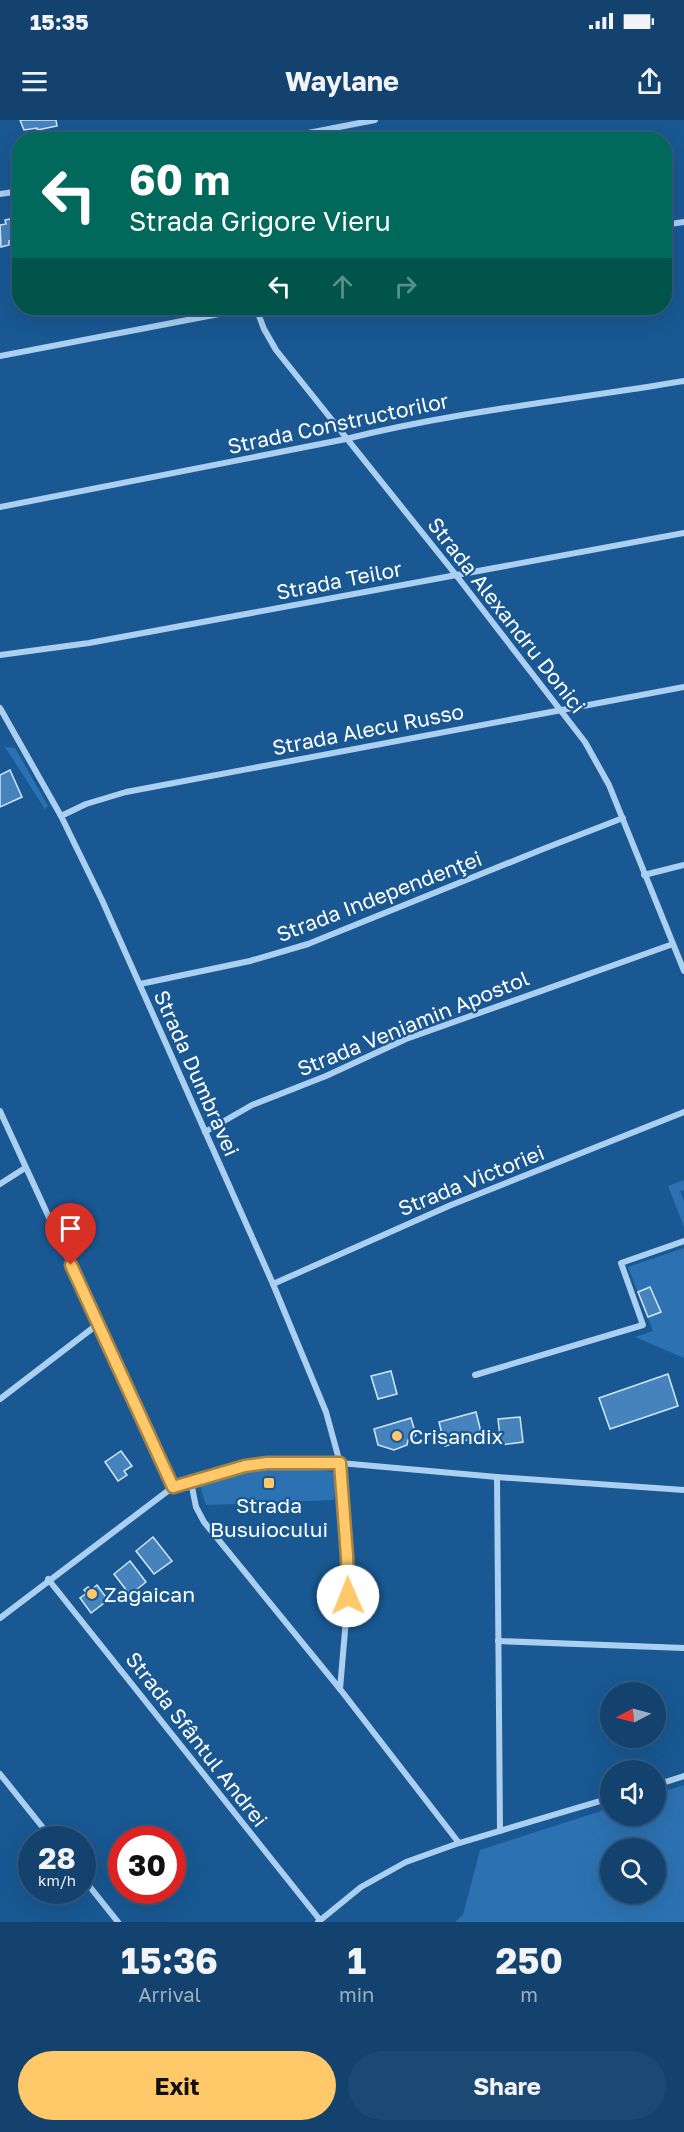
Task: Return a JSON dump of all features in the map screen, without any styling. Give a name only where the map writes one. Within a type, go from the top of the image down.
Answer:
[{"type":"street","points":[[313,132],[375,120]]},
{"type":"street","points":[[0,356],[214,315]]},
{"type":"street","name":"Strada Alexandru Donici","points":[[259,315],[276,350],[456,575],[590,751],[609,785],[684,971]]},
{"type":"street","name":"Strada Constructorilor","points":[[0,507],[346,439],[393,427],[494,409],[684,381]]},
{"type":"street","name":"Strada Teilor","points":[[0,655],[89,644],[684,532]]},
{"type":"street","name":"Strada Alecu Russo","points":[[61,816],[86,804],[126,792],[684,687]]},
{"type":"street","name":"Strada Dumbravei","points":[[0,708],[61,816],[102,900],[273,1284],[326,1412],[340,1463],[347,1556],[348,1596],[340,1689]]},
{"type":"street","name":"Strada Independenţei","points":[[140,984],[250,961],[309,944],[622,818]]},
{"type":"street","points":[[644,875],[684,865]]},
{"type":"street","name":"Strada Veniamin Apostol","points":[[205,1132],[252,1105],[326,1076],[406,1039],[673,944]]},
{"type":"street","points":[[0,1111],[173,1487]]},
{"type":"street","name":"Strada Victoriei","points":[[273,1284],[451,1204],[684,1112]]},
{"type":"street","points":[[0,1184],[25,1168]]},
{"type":"street","points":[[475,1375],[643,1325],[621,1263],[684,1241]]},
{"type":"street","points":[[0,1399],[98,1324]]},
{"type":"street","points":[[0,1618],[48,1579],[173,1487],[245,1466],[267,1463],[340,1463],[684,1491]]},
{"type":"street","points":[[497,1477],[500,1831]]},
{"type":"street","points":[[191,1482],[196,1508],[204,1522],[340,1689],[459,1843]]},
{"type":"street","name":"Strada Sfântul Andrei","points":[[48,1579],[318,1921]]},
{"type":"street","points":[[498,1641],[684,1648]]},
{"type":"street","points":[[0,1774],[42,1826]]},
{"type":"street","points":[[666,1782],[684,1776]]},
{"type":"street","points":[[318,1921],[361,1887],[406,1862],[459,1843],[600,1801]]},
{"type":"street","points":[[96,1894],[118,1922]]},
{"type":"shaded area","points":[[5,747],[15,748],[48,806],[45,809]]},
{"type":"shaded area","points":[[684,1180],[684,1190],[680,1191],[684,1202],[684,1227],[668,1186]]},
{"type":"shaded area","points":[[684,1248],[684,1358],[635,1337],[653,1331],[628,1267]]},
{"type":"shaded area","points":[[295,1468],[336,1472],[334,1500],[206,1505],[200,1486],[258,1469]]},
{"type":"shaded area","points":[[684,1785],[684,1922],[455,1922],[463,1915],[480,1850],[600,1811],[600,1826],[666,1826],[666,1791]]},
{"type":"building","points":[[20,120],[56,120],[57,126],[24,130]]},
{"type":"building","points":[[12,219],[12,240],[9,241],[9,245],[1,247],[0,225],[6,224],[5,220]]},
{"type":"building","points":[[10,770],[22,797],[0,807],[0,775]]},
{"type":"building","points":[[650,1287],[661,1312],[648,1317],[638,1292]]},
{"type":"building","points":[[391,1371],[397,1394],[378,1399],[371,1376]]},
{"type":"building","points":[[668,1374],[678,1406],[610,1429],[599,1398]]},
{"type":"building","points":[[476,1412],[482,1436],[445,1446],[439,1422]]},
{"type":"building","points":[[520,1417],[523,1442],[501,1445],[498,1419]]},
{"type":"building","points":[[411,1418],[416,1435],[408,1440],[407,1445],[394,1450],[378,1445],[374,1429]]},
{"type":"building","points":[[121,1451],[132,1466],[124,1471],[127,1475],[118,1481],[105,1462]]},
{"type":"building","points":[[153,1537],[172,1561],[154,1574],[136,1551]]},
{"type":"building","points":[[130,1561],[146,1582],[130,1595],[114,1574]]},
{"type":"building","points":[[97,1585],[108,1600],[91,1613],[80,1598],[87,1593],[84,1590],[88,1587],[91,1590]]},
{"type":"place","name":"Crisandix","points":[[397,1436]]},
{"type":"place","name":"Strada Busuiocului","points":[[269,1483]]},
{"type":"place","name":"Zagaican","points":[[92,1594]]},
{"type":"route","points":[[71,1265],[173,1487],[245,1466],[267,1463],[340,1463],[344,1497],[348,1596]]}]
